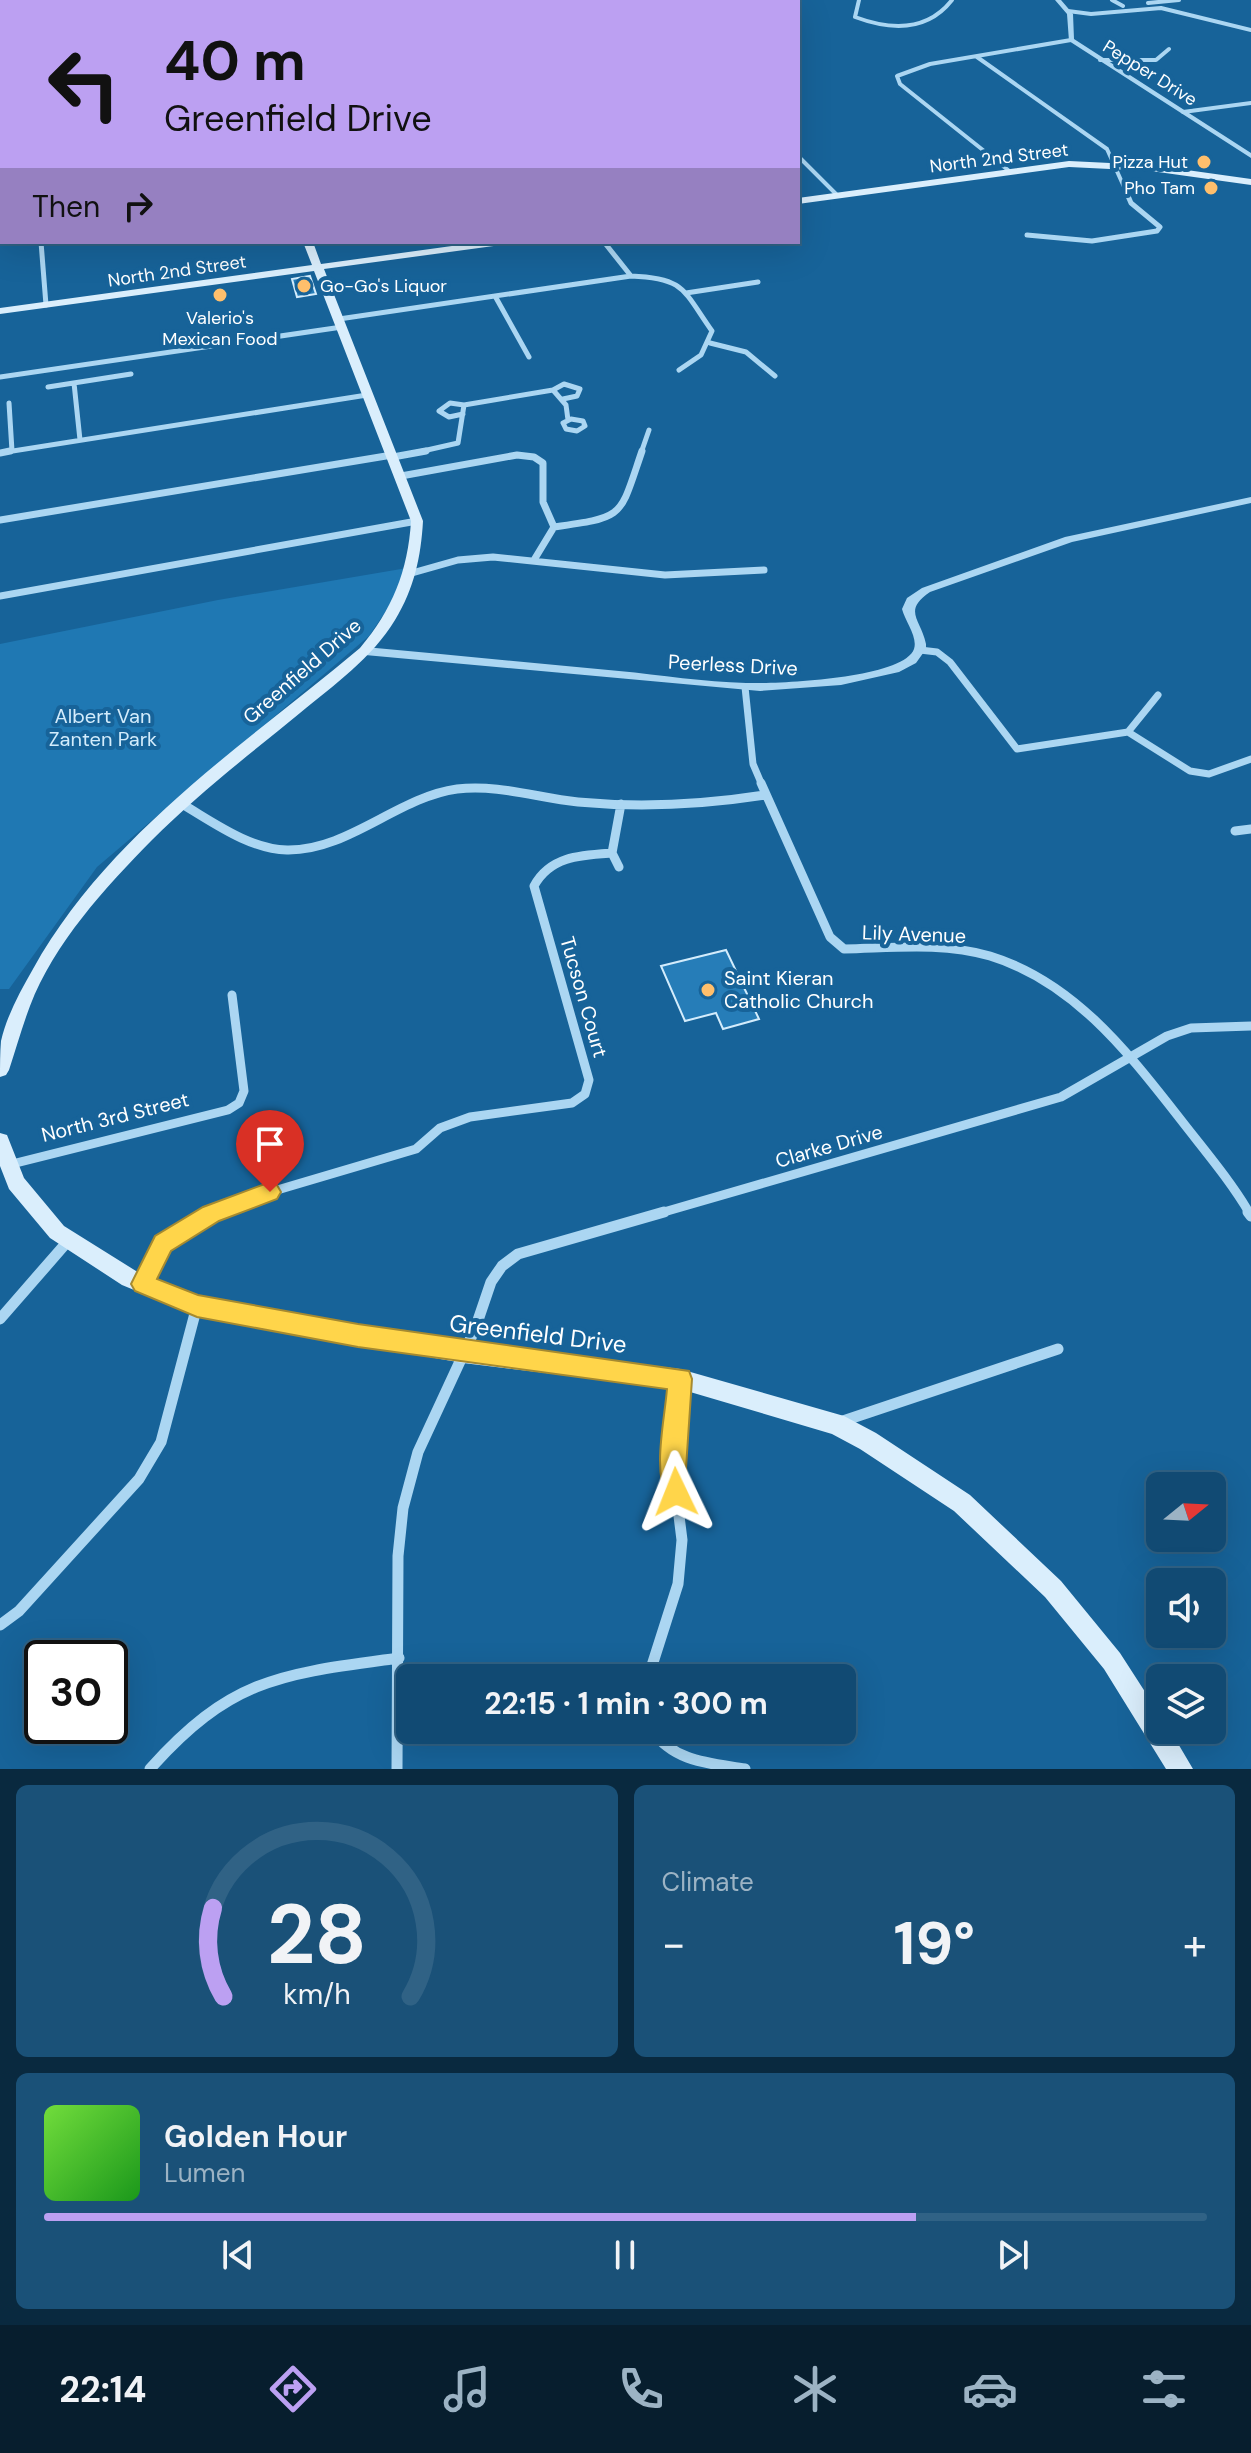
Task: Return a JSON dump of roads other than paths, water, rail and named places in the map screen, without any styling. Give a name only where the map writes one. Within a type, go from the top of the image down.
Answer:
[{"type":"main road","name":"North 2nd Street","points":[[800,201],[1053,165],[1116,165],[1251,182]]},
{"type":"main road","name":"Greenfield Drive","points":[[0,1068],[41,970],[75,916],[134,848],[182,804],[365,651],[383,631],[406,591],[412,573],[417,521],[309,244]]},
{"type":"main road","name":"North 2nd Street","points":[[0,311],[462,245]]},
{"type":"main road","name":"Greenfield Drive","points":[[0,1141],[4,1166],[27,1201],[68,1241],[143,1284],[197,1306],[463,1353],[680,1379],[836,1424],[931,1480],[1022,1557],[1112,1661],[1180,1769]]},
{"type":"street","points":[[859,0],[861,3],[855,10],[855,17],[898,26],[927,22],[946,10],[952,0]]},
{"type":"street","points":[[1008,170],[900,84],[899,74],[1071,40],[1068,11],[1058,0]]},
{"type":"street","points":[[1112,0],[1123,6]]},
{"type":"street","points":[[1068,11],[1179,0]]},
{"type":"street","points":[[1068,11],[1091,14],[1161,8],[1251,30]]},
{"type":"street","name":"Pepper Drive","points":[[1071,40],[1251,156]]},
{"type":"street","points":[[1100,60],[1156,60],[1169,49]]},
{"type":"street","points":[[977,57],[1107,149],[1116,165],[1121,187],[1131,203],[1160,227],[1157,231],[1096,242],[1069,243],[1027,235]]},
{"type":"street","points":[[1183,112],[1251,103]]},
{"type":"street","points":[[800,158],[837,195]]},
{"type":"street","points":[[41,244],[46,305]]},
{"type":"street","points":[[606,244],[631,276]]},
{"type":"street","points":[[0,377],[631,276],[672,281],[686,293],[710,324],[710,343],[693,365],[679,370]]},
{"type":"street","points":[[686,293],[758,282]]},
{"type":"street","points":[[495,296],[529,357]]},
{"type":"street","points":[[710,343],[746,350],[762,359],[775,376]]},
{"type":"street","points":[[48,387],[131,374]]},
{"type":"street","points":[[74,383],[80,440]]},
{"type":"street","points":[[463,414],[449,417],[439,411],[450,403],[464,405],[553,390],[568,384],[580,389],[577,396],[563,399]]},
{"type":"street","points":[[553,390],[563,399],[568,420]]},
{"type":"street","points":[[0,453],[367,395]]},
{"type":"street","points":[[9,403],[12,451]]},
{"type":"street","points":[[0,520],[452,447],[458,443],[464,405]]},
{"type":"street","points":[[554,527],[602,520],[623,507],[649,430]]},
{"type":"street","points":[[401,476],[517,455],[534,457],[543,463],[545,480],[541,502],[554,527]]},
{"type":"street","points":[[1251,500],[1069,539],[920,593],[909,604],[908,613],[920,650],[937,652],[950,662],[1017,749],[1128,732],[1190,771],[1209,774],[1251,759]]},
{"type":"street","points":[[0,596],[417,521]]},
{"type":"street","points":[[534,560],[554,527]]},
{"type":"street","points":[[412,573],[477,558],[534,560],[665,575],[764,570]]},
{"type":"street","name":"Peerless Drive","points":[[365,651],[745,687],[807,687],[896,670],[915,659],[920,650]]},
{"type":"street","name":"Lily Avenue","points":[[745,687],[753,764],[830,937],[844,949],[954,949],[1001,962],[1073,1000],[1105,1025],[1132,1055],[1251,1216]]},
{"type":"street","points":[[1128,732],[1158,695]]},
{"type":"street","points":[[182,804],[252,842],[287,850],[311,847],[434,794],[461,789],[514,790],[549,798],[685,807],[765,795]]},
{"type":"street","points":[[619,867],[612,853],[621,804]]},
{"type":"street","points":[[1235,831],[1251,829]]},
{"type":"street","name":"Tucson Court","points":[[143,1284],[163,1243],[211,1214],[240,1201],[416,1149],[440,1128],[470,1117],[572,1103],[582,1098],[589,1089],[589,1080],[534,886],[548,869],[570,856],[612,853]]},
{"type":"street","name":"North 3rd Street","points":[[4,1166],[219,1113],[239,1103],[244,1091],[232,995]]},
{"type":"street","name":"Clarke Drive","points":[[397,1769],[398,1556],[403,1508],[418,1452],[491,1282],[502,1266],[518,1254],[1061,1097],[1132,1055],[1191,1028],[1251,1026]]},
{"type":"street","points":[[0,1319],[68,1241]]},
{"type":"street","points":[[0,1625],[19,1611],[139,1479],[161,1442],[197,1306]]},
{"type":"street","points":[[836,1424],[1058,1349]]},
{"type":"street","points":[[652,1664],[678,1584],[682,1540],[673,1468],[680,1379]]},
{"type":"street","points":[[150,1769],[196,1718],[259,1681],[282,1674],[399,1658]]},
{"type":"street","points":[[661,1744],[682,1757],[745,1769]]},
{"type":"place","name":"Pizza Hut","points":[[1204,162]]},
{"type":"place","name":"Pho Tam","points":[[1211,188]]},
{"type":"place","name":"Go-Go's Liquor","points":[[304,286]]},
{"type":"place","name":"Valerio's Mexican Food","points":[[220,295]]},
{"type":"place","name":"Saint Kieran Catholic Church","points":[[708,990]]},
{"type":"park label","name":"Albert Van Zanten Park","points":[[103,728]]}]
